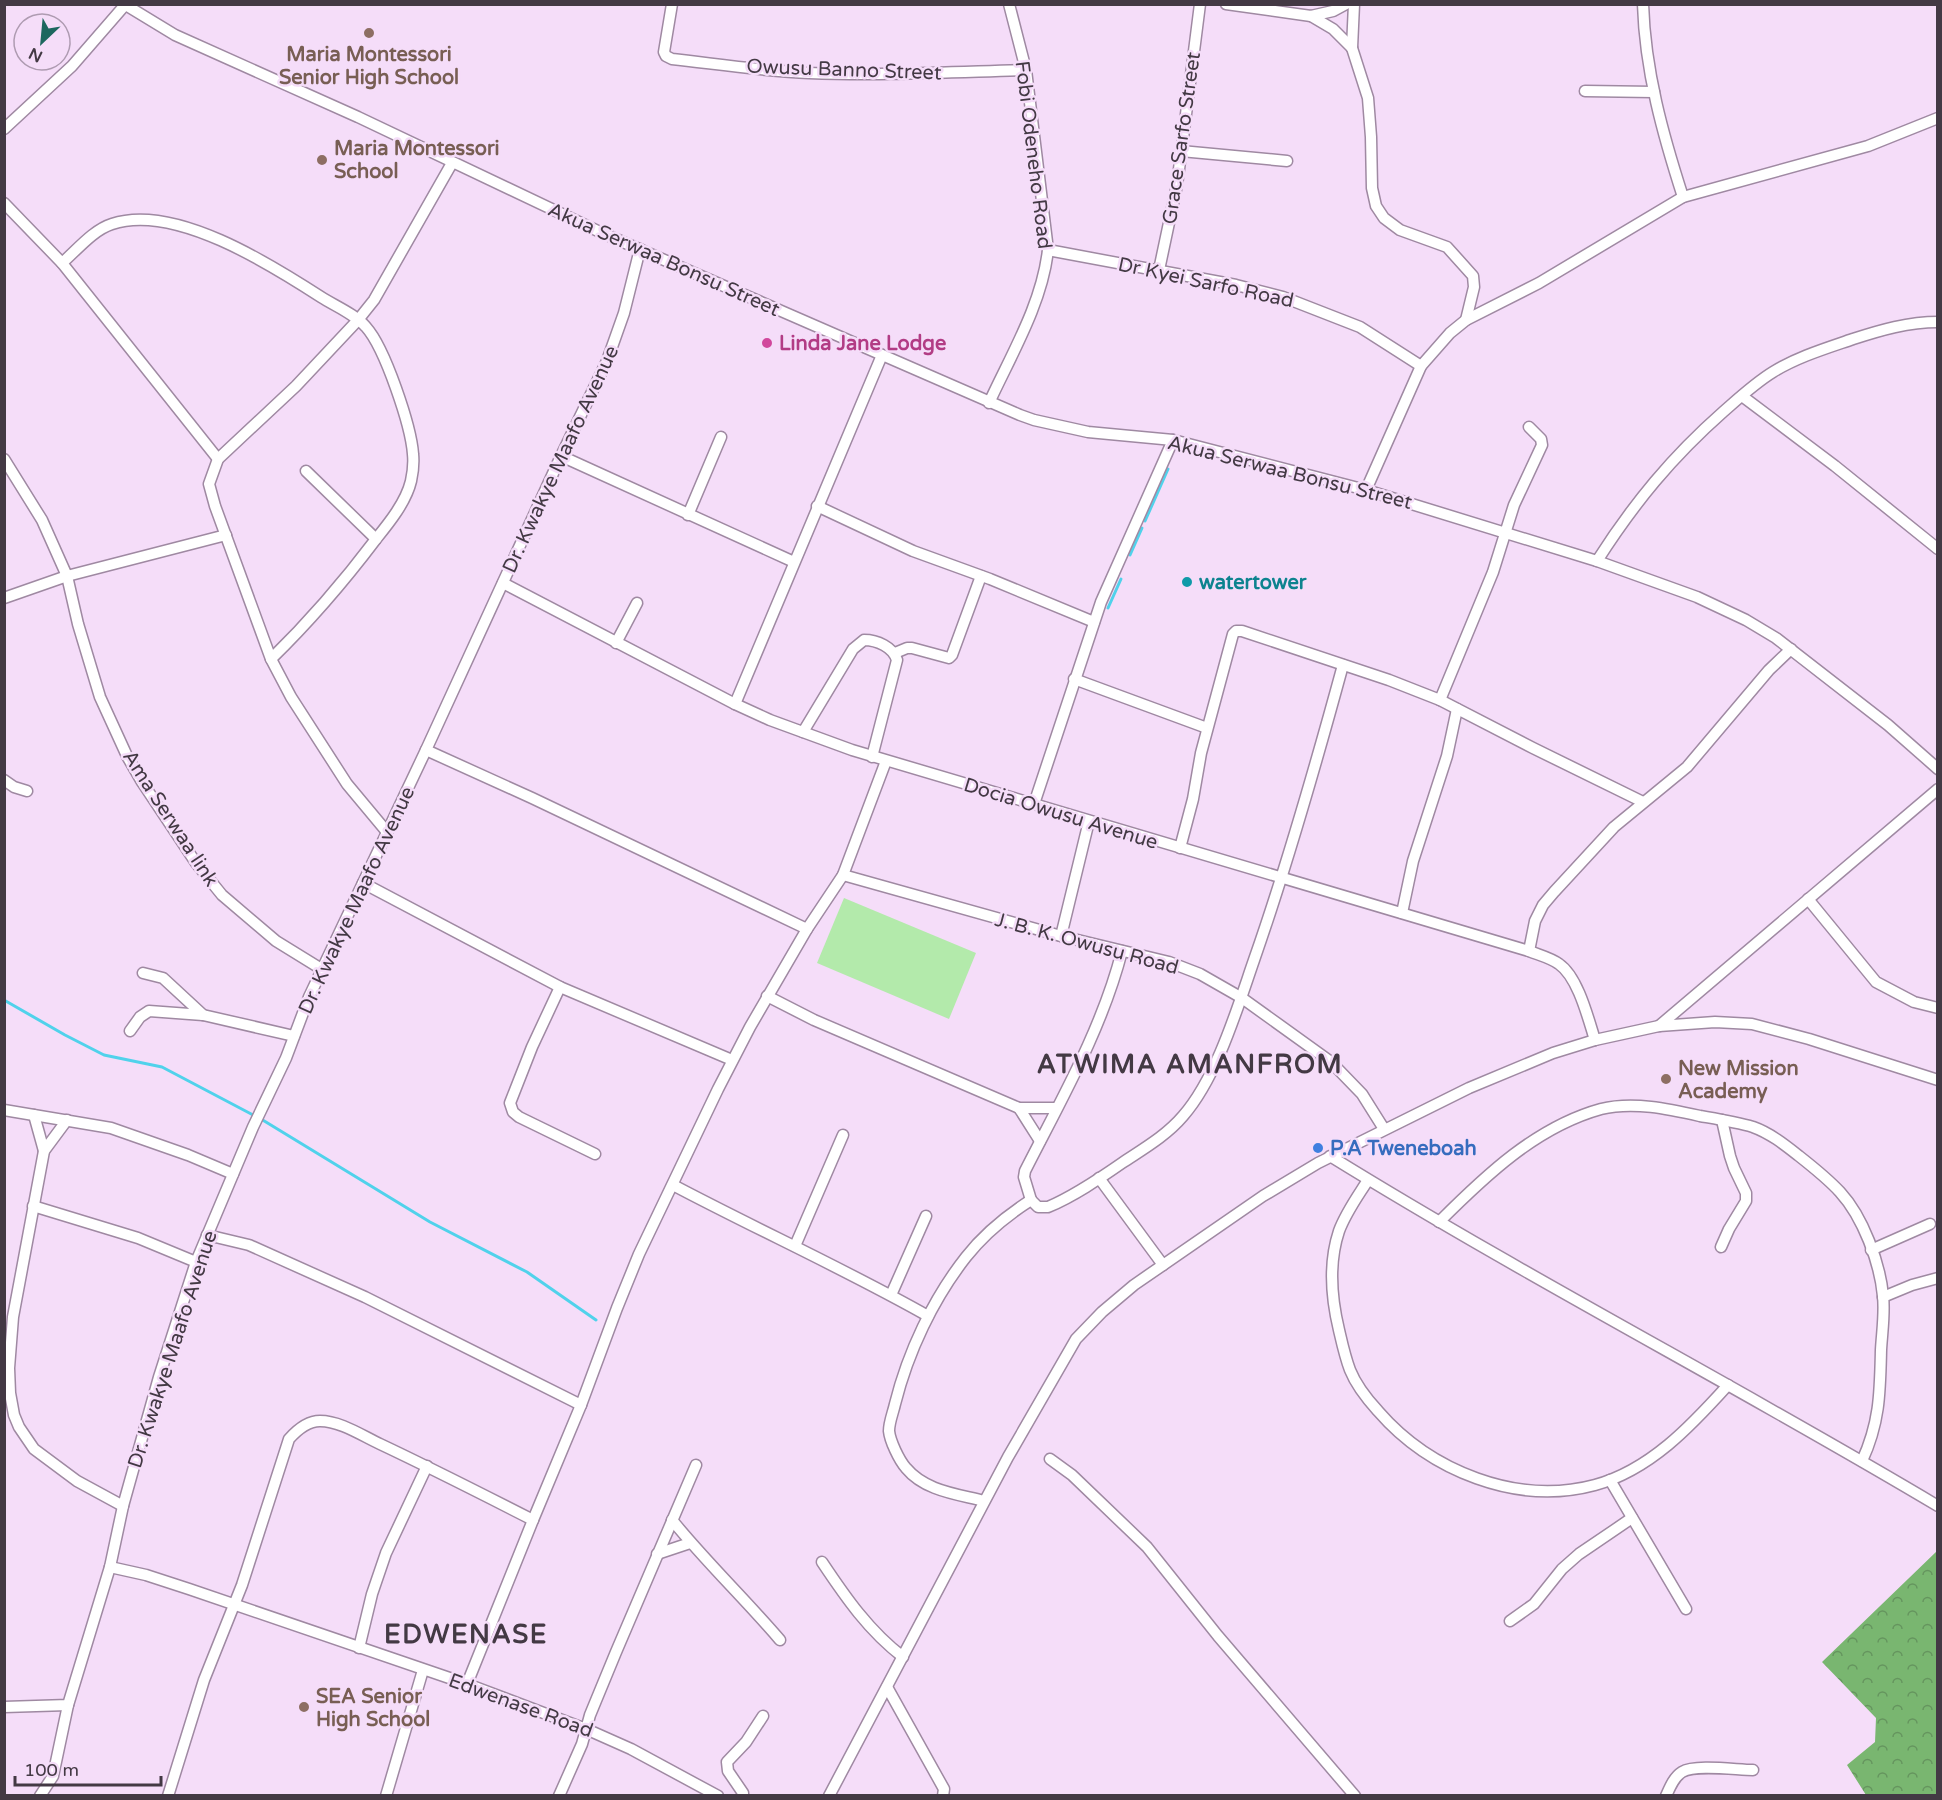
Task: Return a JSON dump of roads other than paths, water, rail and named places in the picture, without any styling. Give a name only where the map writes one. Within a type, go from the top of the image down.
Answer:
[{"type":"street","name":"Owusu Banno Street","points":[[672,4],[664,54],[668,58],[809,73],[913,74],[1026,70]]},
{"type":"street","name":"Fobi Odeneho Road","points":[[989,403],[1036,301],[1048,250],[1026,70],[1009,4]]},
{"type":"street","name":"Grace Sarfo Street","points":[[1159,270],[1177,185],[1200,4]]},
{"type":"street","points":[[1226,4],[1311,16],[1333,11],[1346,4]]},
{"type":"street","points":[[1354,4],[1353,48],[1368,98],[1372,188],[1376,206],[1384,218],[1400,230],[1447,247],[1473,276],[1474,287],[1466,320]]},
{"type":"street","points":[[1643,4],[1649,69],[1683,197]]},
{"type":"street","points":[[4,129],[72,66],[124,5]]},
{"type":"street","name":"Akua Serwaa Bonsu Street","points":[[124,5],[176,35],[640,249],[989,403],[1034,420],[1088,432],[1173,440],[1366,490],[1597,561],[1697,597],[1746,620],[1791,649],[1888,725],[1938,769]]},
{"type":"street","points":[[1311,16],[1334,29],[1353,48]]},
{"type":"street","points":[[1585,91],[1654,92]]},
{"type":"street","points":[[1366,490],[1421,366],[1450,333],[1466,320],[1549,277],[1683,197],[1868,146],[1938,118]]},
{"type":"street","points":[[1181,151],[1287,161]]},
{"type":"street","points":[[387,831],[341,775],[302,714],[271,659],[212,499],[209,484],[218,459],[296,386],[358,320],[382,287],[452,163]]},
{"type":"street","points":[[4,203],[62,263],[218,459]]},
{"type":"street","points":[[62,263],[104,228],[113,224],[155,220],[184,226],[243,251],[291,277],[358,320],[375,340],[410,434],[414,468],[411,484],[403,500],[376,539],[331,598],[271,659]]},
{"type":"street","name":"Dr. Kwakye Maafo Avenue","points":[[40,1796],[53,1776],[68,1705],[110,1567],[123,1506],[159,1377],[196,1262],[286,1058],[309,997],[613,346],[640,249]]},
{"type":"street","name":"Dr Kyei Sarfo Road","points":[[1048,250],[1236,285],[1309,306],[1360,327],[1421,366]]},
{"type":"street","points":[[1597,561],[1625,519],[1688,443],[1773,372],[1821,350],[1883,329],[1922,322],[1938,322]]},
{"type":"street","points":[[735,704],[882,355]]},
{"type":"street","points":[[1742,396],[1835,466],[1938,549]]},
{"type":"street","points":[[1440,700],[1493,573],[1514,505],[1542,445],[1541,438],[1529,427]]},
{"type":"street","points":[[688,515],[721,437]]},
{"type":"street","points":[[1034,804],[1094,622],[1173,440]]},
{"type":"street","points":[[561,456],[794,562]]},
{"type":"street","name":"Ama Serwaa link","points":[[4,459],[42,520],[67,576],[78,624],[100,697],[127,756],[150,795],[196,863],[222,895],[276,941],[323,970]]},
{"type":"street","points":[[306,471],[376,539]]},
{"type":"street","points":[[817,506],[913,551],[1094,622]]},
{"type":"street","points":[[4,598],[67,576],[226,535]]},
{"type":"street","points":[[894,653],[912,648],[950,658],[981,576]]},
{"type":"street","name":"Docia Owusu Avenue","points":[[503,583],[735,704],[770,720],[872,757],[1529,951],[1557,962],[1569,973],[1595,1040]]},
{"type":"street","points":[[616,643],[637,603]]},
{"type":"street","points":[[1180,848],[1207,728],[1232,638],[1236,631],[1242,631],[1389,680],[1440,700],[1643,802]]},
{"type":"street","points":[[803,732],[853,649],[864,640],[870,640],[889,648],[897,660],[872,757]]},
{"type":"street","points":[[1529,951],[1535,921],[1543,905],[1606,835],[1687,767],[1769,670],[1791,649]]},
{"type":"street","points":[[1122,951],[1097,1028],[1024,1173],[1031,1200],[1038,1207],[1048,1207],[1100,1178],[1160,1138],[1184,1116],[1211,1070],[1242,998],[1282,878],[1313,777],[1343,665]]},
{"type":"street","points":[[1074,679],[1207,728]]},
{"type":"street","points":[[1402,913],[1413,861],[1447,756],[1457,709]]},
{"type":"street","points":[[426,750],[807,928]]},
{"type":"street","points":[[467,1684],[581,1405],[635,1264],[732,1060],[807,928],[843,875],[886,761]]},
{"type":"street","points":[[4,780],[14,787],[27,791]]},
{"type":"street","points":[[1659,1026],[1938,789]]},
{"type":"street","points":[[1061,936],[1089,821]]},
{"type":"street","name":"J. B. K. Owusu Road","points":[[843,875],[1061,936],[1169,962],[1200,975],[1242,998],[1331,1062],[1362,1095],[1384,1129]]},
{"type":"street","points":[[363,883],[560,987],[732,1060]]},
{"type":"street","points":[[1808,899],[1876,982],[1914,1002],[1938,1008]]},
{"type":"street","points":[[143,973],[163,978],[204,1015]]},
{"type":"street","points":[[560,987],[532,1047],[510,1103],[513,1112],[519,1117],[595,1154]]},
{"type":"street","points":[[767,996],[814,1020],[1019,1108],[1056,1108]]},
{"type":"street","points":[[130,1031],[140,1017],[149,1011],[204,1015],[294,1036]]},
{"type":"street","points":[[829,1796],[984,1501],[1040,1398],[1076,1339],[1102,1312],[1134,1285],[1263,1196],[1330,1156],[1477,1085],[1553,1053],[1595,1040],[1659,1026],[1721,1022],[1752,1024],[1809,1039],[1938,1080]]},
{"type":"street","points":[[1439,1222],[1494,1169],[1520,1150],[1573,1119],[1611,1107],[1630,1106],[1691,1114],[1754,1128],[1770,1135],[1825,1177],[1851,1206],[1877,1264],[1883,1297],[1878,1412],[1872,1440],[1862,1461]]},
{"type":"street","points":[[1019,1108],[1040,1141]]},
{"type":"street","points":[[4,1110],[111,1128],[188,1155],[233,1174]]},
{"type":"street","points":[[34,1115],[44,1151]]},
{"type":"street","points":[[67,1120],[44,1151],[33,1206],[10,1341],[9,1368],[14,1415],[24,1436],[42,1456],[77,1481],[123,1506]]},
{"type":"street","points":[[1720,1247],[1747,1196],[1734,1168],[1722,1120]]},
{"type":"street","points":[[795,1246],[843,1135]]},
{"type":"street","points":[[1330,1156],[1439,1222],[1938,1506]]},
{"type":"street","points":[[1100,1178],[1163,1265]]},
{"type":"street","points":[[1368,1180],[1339,1232],[1332,1266],[1331,1287],[1334,1309],[1349,1368],[1373,1406],[1395,1430],[1431,1457],[1473,1477],[1516,1489],[1568,1491],[1610,1480],[1637,1467],[1665,1448],[1704,1412],[1728,1385]]},
{"type":"street","points":[[673,1185],[928,1316]]},
{"type":"street","points":[[984,1501],[923,1483],[906,1468],[889,1433],[890,1423],[898,1393],[928,1316],[954,1274],[982,1238],[999,1222],[1031,1200]]},
{"type":"street","points":[[33,1206],[138,1238],[196,1262]]},
{"type":"street","points":[[891,1295],[926,1216]]},
{"type":"street","points":[[1871,1250],[1930,1224]]},
{"type":"street","points":[[207,1235],[249,1245],[354,1293],[581,1405]]},
{"type":"street","points":[[1883,1297],[1912,1285],[1938,1278]]},
{"type":"street","points":[[168,1796],[204,1680],[234,1605],[289,1439],[305,1424],[319,1421],[342,1426],[533,1520]]},
{"type":"street","points":[[1050,1459],[1072,1475],[1147,1547],[1218,1636],[1355,1796]]},
{"type":"street","points":[[559,1796],[582,1744],[657,1554],[696,1465]]},
{"type":"street","points":[[359,1648],[372,1594],[386,1552],[427,1466]]},
{"type":"street","points":[[1610,1480],[1686,1609]]},
{"type":"street","points":[[1510,1621],[1534,1604],[1562,1569],[1579,1554],[1632,1518]]},
{"type":"street","points":[[672,1520],[690,1543],[741,1595],[780,1640]]},
{"type":"street","points":[[657,1554],[690,1543]]},
{"type":"street","points":[[822,1562],[865,1622],[903,1657]]},
{"type":"street","name":"Edwenase Road","points":[[110,1567],[146,1575],[467,1684],[586,1729],[631,1749],[714,1795]]},
{"type":"street","points":[[386,1796],[423,1670]]},
{"type":"street","points":[[887,1687],[946,1793]]},
{"type":"street","points":[[4,1707],[68,1705]]},
{"type":"street","points":[[743,1796],[728,1772],[728,1762],[746,1742],[763,1716]]},
{"type":"street","points":[[1666,1796],[1671,1783],[1683,1771],[1701,1768],[1753,1770]]},
{"type":"waterway","points":[[1145,521],[1168,469]]},
{"type":"waterway","points":[[1130,555],[1142,528]]},
{"type":"waterway","points":[[1108,608],[1121,579]]},
{"type":"waterway","points":[[4,1000],[104,1055],[162,1067],[255,1116]]},
{"type":"waterway","points":[[261,1119],[430,1222],[527,1272],[596,1320]]},
{"type":"place","name":"Maria Montessori Senior High School","points":[[369,33]]},
{"type":"place","name":"Maria Montessori School","points":[[322,160]]},
{"type":"place","name":"Linda Jane Lodge","points":[[767,343]]},
{"type":"place","name":"watertower","points":[[1187,582]]},
{"type":"place","name":"New Mission Academy","points":[[1666,1079]]},
{"type":"place","name":"P.A Tweneboah","points":[[1318,1148]]},
{"type":"place","name":"SEA Senior High School","points":[[304,1707]]},
{"type":"district","name":"ATWIMA AMANFROM","points":[[1190,1064]]},
{"type":"district","name":"EDWENASE","points":[[466,1634]]}]
